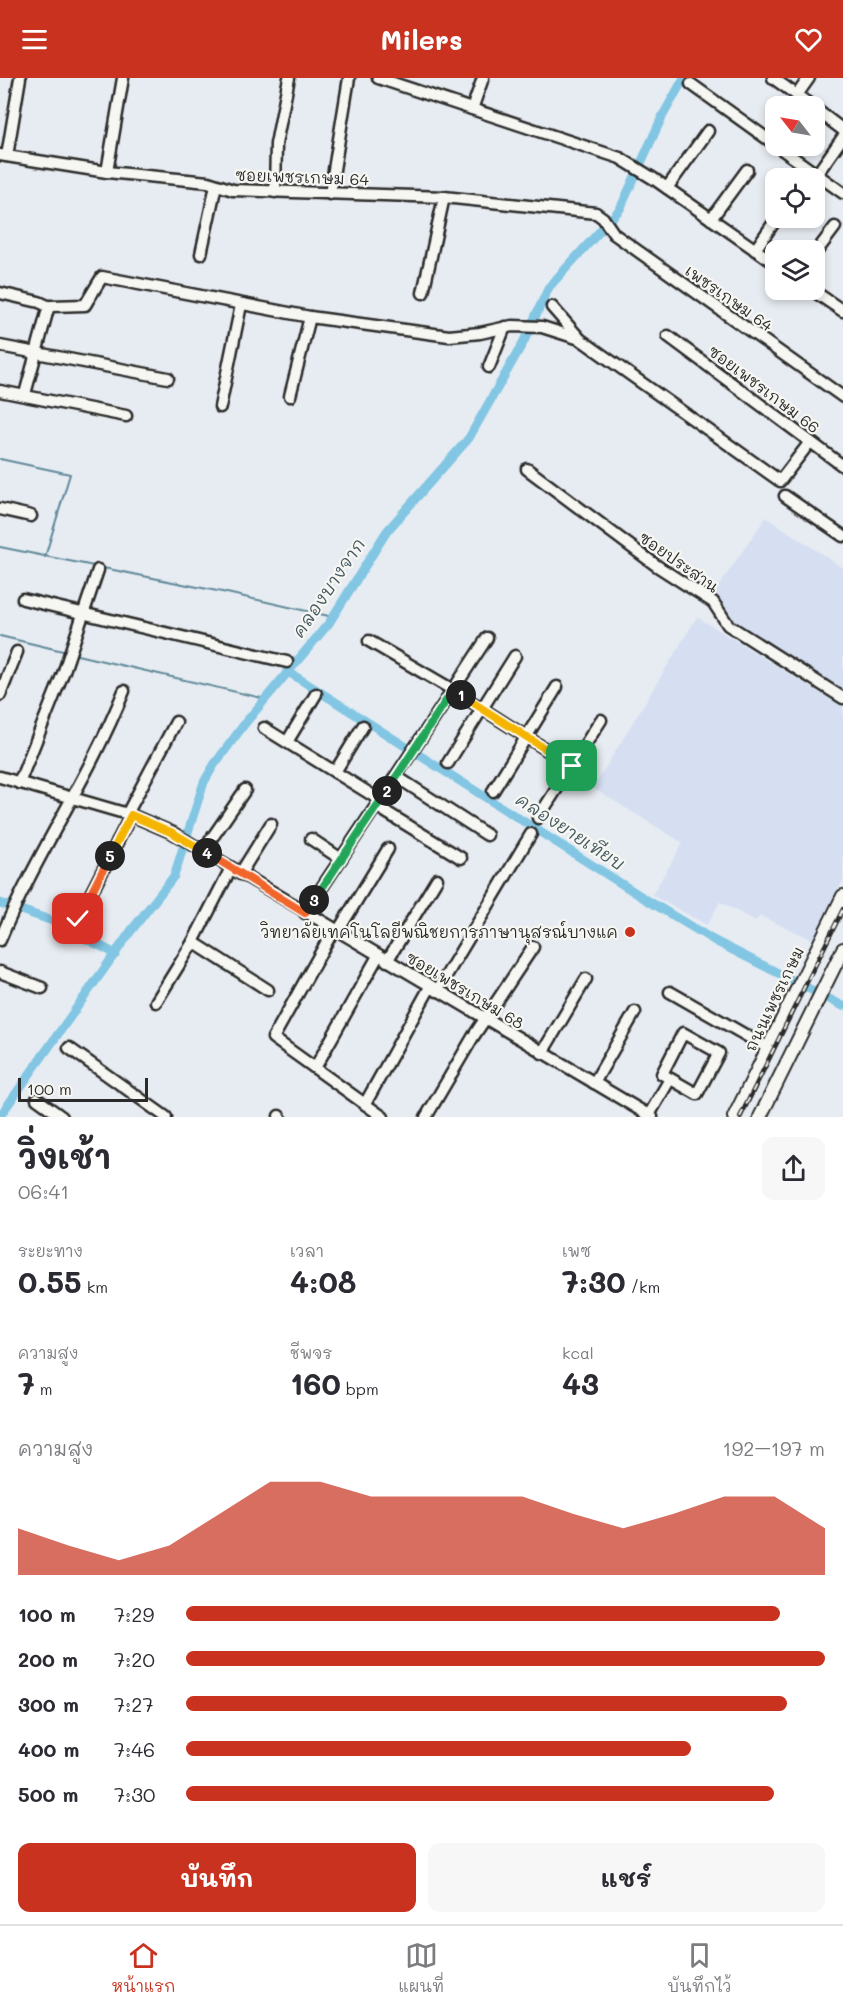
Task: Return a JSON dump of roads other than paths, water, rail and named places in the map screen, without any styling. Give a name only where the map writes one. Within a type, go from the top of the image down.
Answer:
[{"type":"main road","name":"ถนนเพชรเกษม","points":[[734,1117],[843,896]]},
{"type":"main road","points":[[760,1117],[843,949]]},
{"type":"street","points":[[4,156],[20,78]]},
{"type":"street","points":[[107,172],[123,78]]},
{"type":"street","points":[[275,192],[276,144],[290,78]]},
{"type":"street","points":[[330,194],[349,78]]},
{"type":"street","points":[[378,78],[611,155],[667,188],[765,257]]},
{"type":"street","points":[[472,109],[483,78]]},
{"type":"street","points":[[773,78],[797,96],[809,78]]},
{"type":"street","points":[[691,84],[765,137]]},
{"type":"street","points":[[825,116],[843,130]]},
{"type":"street","points":[[667,188],[708,131]]},
{"type":"street","points":[[821,168],[843,137]]},
{"type":"street","name":"ซอยเพชรเกษม 64","points":[[4,156],[107,172],[216,185],[233,190],[444,197],[596,213],[603,218]]},
{"type":"street","points":[[792,156],[809,168]]},
{"type":"street","points":[[711,219],[747,170]]},
{"type":"street","points":[[825,180],[843,193]]},
{"type":"street","points":[[201,254],[216,185]]},
{"type":"street","points":[[423,293],[444,197]]},
{"type":"street","name":"เพชรเกษม 64","points":[[603,218],[614,234],[843,397]]},
{"type":"street","points":[[825,240],[835,227]]},
{"type":"street","points":[[755,250],[770,228]]},
{"type":"street","points":[[0,293],[39,302],[50,307],[85,305],[102,277],[310,317],[449,336],[508,327],[542,327],[580,339]]},
{"type":"street","points":[[825,298],[842,309]]},
{"type":"street","points":[[220,407],[241,305]]},
{"type":"street","points":[[25,394],[50,307]]},
{"type":"street","points":[[552,307],[580,339],[780,481],[810,442]]},
{"type":"street","points":[[290,396],[310,317]]},
{"type":"street","points":[[489,367],[508,327]]},
{"type":"street","name":"ซอยเพชรเกษม 66","points":[[668,336],[843,466]]},
{"type":"street","points":[[0,346],[168,378]]},
{"type":"street","points":[[0,391],[25,394],[126,416]]},
{"type":"street","name":"ซอยประสาน","points":[[526,469],[657,566],[713,602],[728,625],[843,698]]},
{"type":"street","points":[[785,496],[841,531]]},
{"type":"street","points":[[0,509],[31,516]]},
{"type":"street","points":[[20,783],[75,642],[98,570]]},
{"type":"street","points":[[23,599],[287,662]]},
{"type":"street","points":[[305,913],[487,638]]},
{"type":"street","points":[[369,642],[453,690],[572,766]]},
{"type":"street","points":[[0,695],[17,652]]},
{"type":"street","points":[[448,763],[515,656]]},
{"type":"street","points":[[493,791],[557,687]]},
{"type":"street","points":[[0,940],[7,914],[108,732],[124,691]]},
{"type":"street","points":[[288,742],[316,694]]},
{"type":"street","points":[[538,818],[601,720]]},
{"type":"street","points":[[78,919],[176,722]]},
{"type":"street","points":[[335,772],[363,726]]},
{"type":"street","points":[[264,728],[335,772],[461,858]]},
{"type":"street","points":[[400,772],[488,835]]},
{"type":"street","name":"ซอยเพชรเกษม 68","points":[[0,777],[129,814],[173,833],[485,1020],[651,1116]]},
{"type":"street","points":[[200,849],[245,790]]},
{"type":"street","points":[[156,1002],[236,871],[271,824]]},
{"type":"street","points":[[365,1104],[531,834]]},
{"type":"street","points":[[311,839],[341,859]]},
{"type":"street","points":[[383,1117],[273,1038],[336,930],[388,849]]},
{"type":"street","points":[[315,1068],[382,959],[437,879]]},
{"type":"street","points":[[194,942],[268,990]]},
{"type":"street","points":[[426,1117],[533,947]]},
{"type":"street","points":[[0,972],[42,988]]},
{"type":"street","points":[[542,1053],[586,979]]},
{"type":"street","points":[[670,992],[768,1048]]},
{"type":"street","points":[[594,1083],[635,1012]]},
{"type":"street","points":[[683,1033],[720,1053],[697,1094],[670,1079],[661,1072],[683,1033]]},
{"type":"street","points":[[69,1048],[166,1117]]},
{"type":"street","points":[[651,1116],[670,1079]]},
{"type":"street","points":[[37,1099],[62,1117]]},
{"type":"waterway","name":"คลองบางจาก","points":[[0,1116],[131,931],[174,876],[204,782],[214,765],[246,722],[329,623],[387,531],[469,438],[524,341],[549,287],[620,209],[662,117],[684,78]]},
{"type":"waterway","points":[[0,459],[70,474],[45,557]]},
{"type":"waterway","points":[[0,547],[333,617]]},
{"type":"waterway","points":[[0,636],[67,652]]},
{"type":"waterway","points":[[73,654],[266,699]]},
{"type":"waterway","name":"คลองยายเทียบ","points":[[287,671],[715,941],[843,1006]]},
{"type":"waterway","points":[[0,903],[50,920],[116,954]]},
{"type":"railway","points":[[740,1117],[843,909]]},
{"type":"place","name":"วิทยาลัยเทคโนโลยีพณิชยการภาษานุสรณ์บางแค","points":[[630,932]]}]
